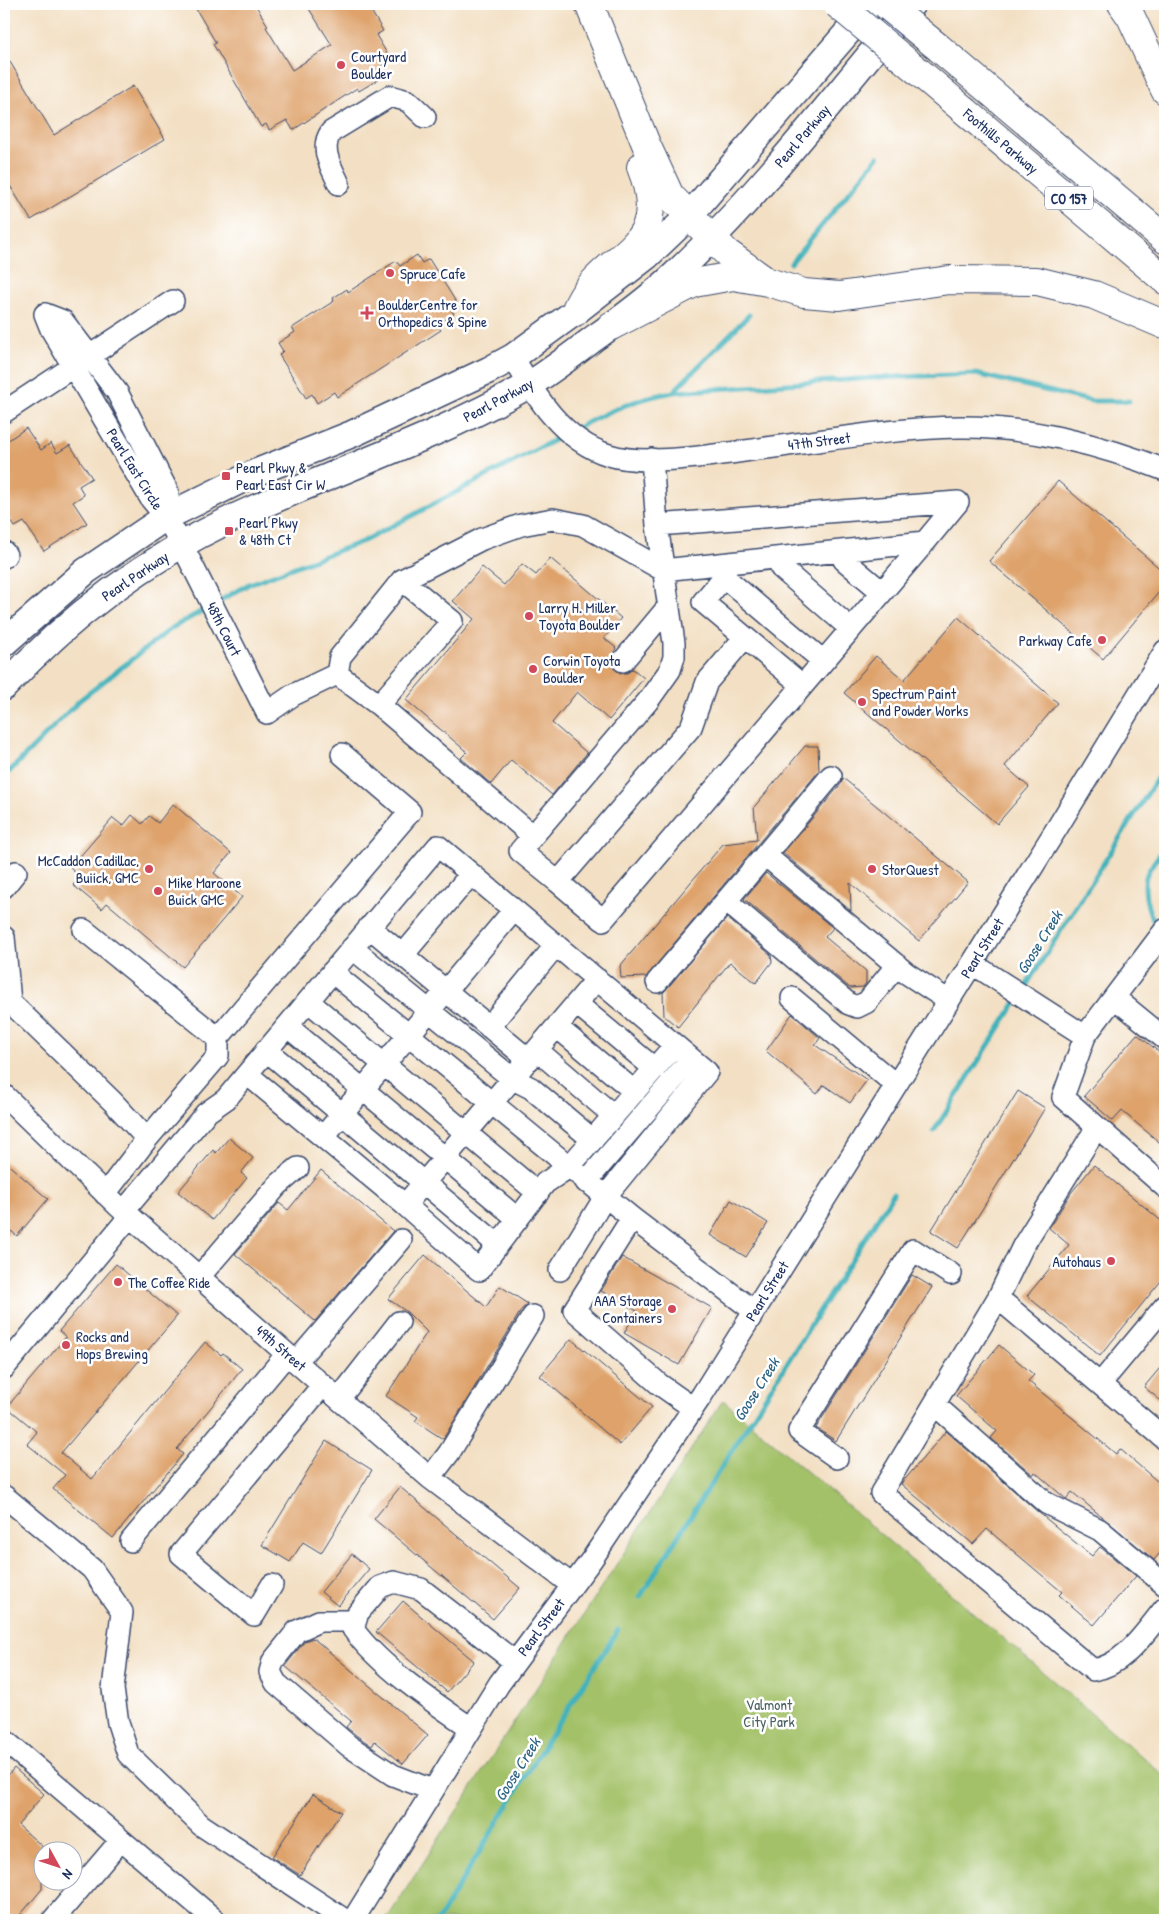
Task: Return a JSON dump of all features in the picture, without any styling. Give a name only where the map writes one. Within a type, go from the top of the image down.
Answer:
[{"type":"highway","name":"Foothills Parkway","points":[[837,4],[1165,280]]},
{"type":"highway","name":"Foothills Parkway","points":[[885,4],[1165,239]]},
{"type":"highway","points":[[1122,4],[1131,17],[1165,90]]},
{"type":"highway","points":[[593,15],[658,172],[670,196],[712,239],[736,260],[768,282]]},
{"type":"highway","points":[[575,312],[581,297],[592,283],[622,258],[645,231],[652,202],[645,176],[601,64],[593,15]]},
{"type":"highway","points":[[611,326],[694,283],[707,279],[733,276],[768,282],[804,293],[839,296],[949,280],[1037,281],[1094,295],[1165,325]]},
{"type":"main road","name":"Pearl Parkway","points":[[4,643],[86,571],[166,517],[258,472],[352,434],[422,402],[513,357],[575,312],[647,256],[689,216],[872,4]]},
{"type":"main road","name":"Pearl Parkway","points":[[4,687],[78,617],[134,575],[182,545],[276,499],[452,425],[529,385],[611,326],[668,281],[712,239],[758,188],[912,4]]},
{"type":"street","points":[[339,184],[326,155],[327,138],[331,132],[390,96],[408,102],[425,117]]},
{"type":"street","points":[[4,412],[83,362],[173,301]]},
{"type":"street","name":"47th Street","points":[[513,357],[529,385],[557,421],[582,441],[610,456],[628,459],[652,459],[712,455],[913,430],[960,427],[1006,430],[1098,446],[1165,470]]},
{"type":"street","name":"Pearl East Circle","points":[[83,362],[151,499],[166,517],[182,545]]},
{"type":"street","points":[[652,459],[657,525],[674,643],[674,657],[670,670],[648,701],[520,851],[603,920],[958,502],[657,525]]},
{"type":"street","points":[[533,836],[379,705],[337,674],[340,657],[402,580],[482,539],[521,525],[553,520],[583,525],[663,570],[723,571],[780,558],[925,542]]},
{"type":"street","name":"48th Court","points":[[182,545],[268,713],[293,695],[337,674]]},
{"type":"street","points":[[844,551],[844,560],[882,592]]},
{"type":"street","points":[[4,552],[6,555],[4,557]]},
{"type":"street","points":[[780,558],[781,568],[851,629]]},
{"type":"street","points":[[723,571],[703,602],[802,685]]},
{"type":"street","points":[[723,571],[823,661]]},
{"type":"street","points":[[379,705],[452,621],[402,580]]},
{"type":"street","points":[[623,661],[668,607]]},
{"type":"street","points":[[558,882],[690,727],[707,682],[745,637]]},
{"type":"street","name":"Pearl Street","points":[[352,1920],[471,1728],[693,1408],[949,1001],[1165,651]]},
{"type":"street","points":[[104,1194],[147,1139],[218,1056],[218,1038],[410,812],[342,754]]},
{"type":"street","points":[[657,982],[831,776]]},
{"type":"street","points":[[4,1368],[206,1113],[226,1099],[438,846],[707,1072],[605,1197],[560,1270]]},
{"type":"street","points":[[765,855],[897,965],[949,1001]]},
{"type":"street","points":[[403,955],[471,874]]},
{"type":"street","points":[[726,901],[849,1004],[857,1006],[867,1002],[897,965]]},
{"type":"street","points":[[323,1138],[514,910]]},
{"type":"street","points":[[369,927],[489,1027],[533,1055],[614,1116]]},
{"type":"street","points":[[84,930],[218,1038]]},
{"type":"street","points":[[1163,934],[1085,1036],[1064,1097],[1165,1186]]},
{"type":"street","points":[[4,937],[6,982],[10,1002],[113,1102],[147,1139]]},
{"type":"street","points":[[489,1027],[556,945]]},
{"type":"street","points":[[352,948],[513,1079],[531,1088],[592,1140]]},
{"type":"street","points":[[972,964],[1085,1036]]},
{"type":"street","points":[[332,972],[586,1182],[754,1311]]},
{"type":"street","points":[[405,1206],[597,980]]},
{"type":"street","points":[[792,998],[896,1085]]},
{"type":"street","points":[[1115,998],[1165,1039]]},
{"type":"street","points":[[308,1001],[538,1193]]},
{"type":"street","points":[[577,1004],[655,1069]]},
{"type":"street","points":[[287,1026],[518,1219]]},
{"type":"street","points":[[557,1026],[635,1092]]},
{"type":"street","points":[[266,1050],[498,1245]]},
{"type":"street","points":[[246,1074],[479,1270],[545,1183],[569,1167],[655,1069],[683,1052]]},
{"type":"street","points":[[586,1182],[683,1052]]},
{"type":"street","name":"49th Street","points":[[4,1095],[104,1194],[430,1478],[572,1585]]},
{"type":"street","points":[[185,1095],[206,1113]]},
{"type":"street","points":[[1097,1127],[1023,1246],[998,1298],[882,1493],[1093,1670],[1106,1668],[1126,1653],[1165,1608]]},
{"type":"street","points":[[199,1277],[278,1185],[298,1168]]},
{"type":"street","points":[[632,1218],[574,1310],[659,1384],[693,1408]]},
{"type":"street","points":[[131,1541],[292,1358],[402,1240]]},
{"type":"street","points":[[837,1458],[799,1431],[913,1250],[951,1274]]},
{"type":"street","points":[[998,1298],[1165,1439]]},
{"type":"street","points":[[1100,1384],[1165,1306]]},
{"type":"street","points":[[430,1478],[448,1453],[533,1316]]},
{"type":"street","points":[[339,1399],[399,1322]]},
{"type":"street","points":[[272,1585],[254,1616],[181,1554],[323,1385]]},
{"type":"street","points":[[934,1405],[1046,1503],[1100,1530],[1165,1585]]},
{"type":"street","points":[[4,1496],[92,1569],[122,1612],[114,1689],[118,1723],[128,1754],[201,1824],[344,1920]]},
{"type":"street","points":[[471,1728],[432,1701],[364,1644],[353,1629],[358,1613],[380,1587],[394,1582],[421,1589],[515,1662]]},
{"type":"street","points":[[356,1621],[319,1621],[297,1632],[272,1661],[270,1672],[276,1683],[349,1746],[392,1775],[432,1790]]},
{"type":"street","points":[[4,1740],[214,1920]]},
{"type":"street","points":[[53,1920],[121,1840]]},
{"type":"green space","name":"Valmont City Park","points":[[723,1400],[1165,1776],[1165,1920],[386,1920]]},
{"type":"building","name":"Courtyard Boulder","points":[[193,4],[255,4],[268,26],[266,27],[292,70],[332,45],[306,4],[367,4],[383,31],[376,35],[389,57],[385,60],[387,63],[379,67],[384,76],[359,91],[357,88],[293,130],[287,120],[269,130],[266,124],[261,127],[213,44],[216,43]]},
{"type":"building","points":[[4,52],[54,135],[133,86],[165,139],[31,220],[4,176]]},
{"type":"building","points":[[417,255],[422,263],[429,259],[456,302],[449,306],[454,314],[437,325],[441,330],[337,397],[334,392],[317,403],[312,394],[306,398],[279,355],[283,351],[278,343],[295,332],[292,328],[334,301],[333,298],[347,289],[348,292],[396,261],[400,266]]},
{"type":"building","points":[[26,428],[41,450],[51,443],[57,453],[70,445],[92,478],[79,486],[84,495],[73,502],[87,523],[44,551],[24,522],[15,527],[4,510],[4,443]]},
{"type":"building","points":[[1058,481],[1165,573],[1165,585],[1103,659],[989,561]]},
{"type":"building","name":"Corwin Toyota Boulder","points":[[550,558],[621,618],[604,638],[616,648],[611,658],[611,665],[620,673],[627,673],[633,669],[644,678],[609,720],[577,692],[552,723],[587,753],[552,795],[511,760],[491,784],[461,758],[467,752],[406,700],[474,619],[453,601],[482,567],[504,585],[522,564],[536,575]]},
{"type":"building","points":[[958,617],[1058,703],[1005,766],[1029,787],[997,824],[844,693],[876,656],[904,680]]},
{"type":"building","points":[[805,746],[818,746],[819,771],[646,977],[621,978],[620,966],[723,844],[757,840],[754,807]]},
{"type":"building","name":"StorQuest","points":[[843,778],[968,882],[919,941],[850,883],[851,911],[783,853],[841,784]]},
{"type":"building","name":"Mike Maroone Buick GMC","points":[[173,804],[231,853],[214,873],[242,897],[183,967],[107,903],[102,909],[73,885],[80,877],[70,868],[113,818],[123,826],[132,815],[142,824],[149,816],[158,823]]},
{"type":"building","points":[[766,873],[833,928],[825,937],[866,971],[866,983],[863,987],[850,988],[744,899]]},
{"type":"building","points":[[727,918],[771,955],[772,962],[756,983],[730,962],[678,1027],[664,1016],[663,993]]},
{"type":"building","points":[[792,1014],[820,1038],[815,1045],[867,1080],[850,1103],[824,1085],[817,1094],[766,1051]]},
{"type":"building","points":[[1137,1034],[1165,1057],[1165,1147],[1122,1111],[1113,1121],[1084,1096]]},
{"type":"building","points":[[1018,1091],[1045,1108],[958,1248],[931,1231]]},
{"type":"building","points":[[229,1138],[253,1158],[241,1173],[247,1178],[212,1220],[178,1192],[213,1150],[216,1153]]},
{"type":"building","points":[[4,1161],[48,1199],[17,1236],[11,1231],[4,1240]]},
{"type":"building","name":"Autohaus","points":[[1094,1165],[1165,1224],[1165,1276],[1100,1356],[1027,1296],[1069,1245],[1049,1228],[1071,1193]]},
{"type":"building","points":[[321,1170],[393,1231],[315,1321],[235,1254],[279,1203],[288,1210]]},
{"type":"building","points":[[731,1200],[768,1223],[746,1257],[710,1235]]},
{"type":"building","points":[[425,1255],[486,1307],[500,1286],[528,1304],[522,1309],[443,1439],[415,1421],[418,1417],[386,1396],[427,1332],[407,1312],[388,1299]]},
{"type":"building","name":"AAA Storage Containers","points":[[622,1257],[712,1308],[679,1365],[624,1333],[637,1311],[601,1291]]},
{"type":"building","points":[[116,1264],[177,1316],[61,1453],[92,1479],[205,1342],[221,1355],[223,1353],[242,1369],[177,1449],[183,1454],[113,1538],[53,1489],[65,1475],[27,1444],[37,1432],[7,1407],[66,1337],[59,1331]]},
{"type":"building","points":[[912,1275],[932,1287],[836,1441],[816,1428]]},
{"type":"building","points":[[571,1339],[652,1407],[620,1445],[540,1376]]},
{"type":"building","points":[[999,1345],[1034,1375],[1028,1381],[1116,1454],[1120,1449],[1165,1488],[1165,1547],[1154,1560],[1072,1492],[1066,1499],[1035,1472],[1033,1475],[991,1438],[997,1431],[956,1396]]},
{"type":"building","points":[[1165,1362],[1165,1404],[1144,1387]]},
{"type":"building","points":[[946,1431],[1038,1512],[1092,1556],[1100,1547],[1136,1576],[1094,1625],[1059,1595],[1062,1592],[987,1529],[973,1544],[901,1484]]},
{"type":"building","points":[[326,1441],[372,1470],[321,1553],[303,1542],[290,1562],[262,1545]]},
{"type":"building","points":[[400,1487],[520,1588],[493,1619],[374,1519]]},
{"type":"building","points":[[352,1554],[369,1569],[338,1606],[321,1592]]},
{"type":"building","points":[[403,1601],[474,1661],[447,1692],[376,1632]]},
{"type":"building","points":[[313,1638],[428,1735],[403,1764],[375,1741],[372,1746],[346,1727],[351,1721],[285,1666],[305,1641]]},
{"type":"building","points":[[14,1768],[44,1794],[18,1825],[37,1842],[32,1842],[32,1892],[39,1892],[16,1920],[4,1920],[4,1780]]},
{"type":"building","points":[[313,1794],[341,1812],[300,1875],[272,1857]]},
{"type":"waterway","points":[[791,263],[878,157]]},
{"type":"waterway","points":[[674,391],[749,315]]},
{"type":"waterway","points":[[573,430],[622,406],[674,392],[873,378],[976,374],[1091,401],[1129,401]]},
{"type":"waterway","points":[[216,603],[249,584],[364,541],[564,435]]},
{"type":"waterway","points":[[4,777],[80,700],[172,628],[209,607]]},
{"type":"waterway","name":"Goose Creek","points":[[1024,989],[1165,766]]},
{"type":"waterway","points":[[1161,929],[1156,925],[1150,913],[1145,883],[1149,870],[1165,847]]},
{"type":"waterway","name":"Goose Creek","points":[[934,1131],[1018,999]]},
{"type":"waterway","name":"Goose Creek","points":[[640,1597],[893,1194]]},
{"type":"waterway","name":"Goose Creek","points":[[438,1920],[539,1754],[618,1630]]},
{"type":"place","name":"Courtyard Boulder","points":[[341,65]]},
{"type":"place","name":"Spruce Cafe","points":[[390,273]]},
{"type":"place","name":"BoulderCentre for Orthopedics & Spine","points":[[367,313]]},
{"type":"place","name":"Pearl Pkwy & Pearl East Cir W","points":[[226,476]]},
{"type":"place","name":"Pearl Pkwy & 48th Ct","points":[[229,531]]},
{"type":"place","name":"Larry H. Miller Toyota Boulder","points":[[529,616]]},
{"type":"place","name":"Parkway Cafe","points":[[1102,640]]},
{"type":"place","name":"Corwin Toyota Boulder","points":[[533,669]]},
{"type":"place","name":"Spectrum Paint and Powder Works","points":[[862,702]]},
{"type":"place","name":"McCaddon Cadillac, Buiick, GMC","points":[[149,869]]},
{"type":"place","name":"StorQuest","points":[[872,869]]},
{"type":"place","name":"Mike Maroone Buick GMC","points":[[158,891]]},
{"type":"place","name":"Autohaus","points":[[1111,1261]]},
{"type":"place","name":"The Coffee Ride","points":[[118,1282]]},
{"type":"place","name":"AAA Storage Containers","points":[[672,1309]]},
{"type":"place","name":"Rocks and Hops Brewing","points":[[66,1345]]}]
